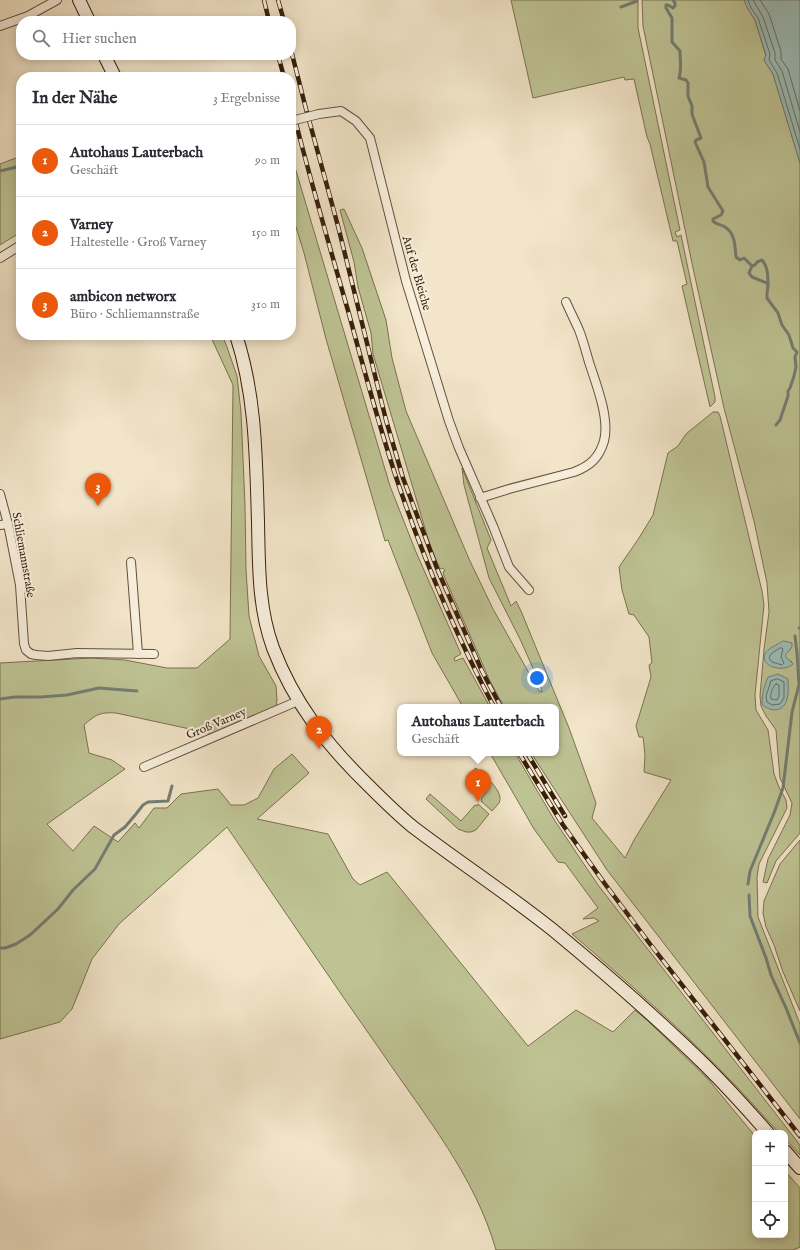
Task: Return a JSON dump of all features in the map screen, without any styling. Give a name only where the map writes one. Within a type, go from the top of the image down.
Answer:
[{"type":"main road","points":[[79,0],[87,16]]},
{"type":"main road","points":[[106,60],[112,72]]},
{"type":"main road","points":[[237,340],[248,378],[252,404],[255,437],[258,570],[263,609],[273,647],[288,684],[298,701],[317,729],[334,749],[398,814],[550,928],[603,972],[706,1066],[765,1130]]},
{"type":"main road","points":[[788,1154],[800,1168]]},
{"type":"street","points":[[28,16],[57,0]]},
{"type":"street","points":[[0,26],[16,20]]},
{"type":"street","name":"Auf der Bleiche","points":[[296,120],[319,114],[341,111],[356,121],[370,138],[406,281],[444,406],[459,448],[509,567],[529,590]]},
{"type":"street","points":[[0,258],[16,248]]},
{"type":"street","points":[[480,498],[574,472],[583,468],[595,459],[604,440],[605,420],[602,404],[579,331],[566,302]]},
{"type":"street","name":"Schliemannstraße","points":[[0,494],[4,525],[20,585],[24,644],[26,650],[31,654],[48,656],[77,653],[154,654]]},
{"type":"street","points":[[131,562],[138,654]]},
{"type":"street","name":"Groß Varney","points":[[144,768],[298,701]]},
{"type":"green space","points":[[511,0],[638,0],[638,28],[680,230],[675,232],[677,237],[681,235],[715,397],[715,402],[710,407],[682,286],[687,284],[677,241],[673,241],[634,79],[625,80],[624,77],[533,98]]},
{"type":"green space","points":[[642,0],[744,0],[755,20],[766,56],[764,60],[773,74],[800,163],[800,833],[776,861],[767,883],[763,882],[768,859],[790,815],[792,803],[780,778],[776,730],[761,706],[760,696],[764,649],[769,612],[767,583],[754,521],[724,408],[693,268],[643,26]],"holes":[[[791,649],[785,654],[786,658],[792,662],[768,651]]]},
{"type":"green space","points":[[16,158],[16,235],[0,245],[0,164]]},
{"type":"green space","points":[[296,171],[390,486],[416,552],[461,654],[454,658],[455,661],[463,658],[488,704],[461,704],[432,653],[388,540],[385,541],[326,339],[296,227]]},
{"type":"green space","points":[[344,209],[362,248],[386,320],[392,358],[406,411],[469,559],[493,609],[539,691],[542,692],[540,684],[520,639],[489,578],[464,485],[462,468],[491,540],[487,548],[511,606],[516,601],[521,611],[569,728],[596,803],[592,818],[625,858],[634,840],[671,780],[644,772],[645,755],[643,737],[639,737],[636,726],[651,677],[649,665],[652,663],[649,637],[634,615],[629,614],[622,590],[619,567],[653,515],[668,453],[678,446],[686,434],[713,412],[718,412],[762,591],[764,605],[755,695],[756,710],[768,730],[774,774],[786,800],[787,808],[759,864],[757,877],[758,917],[800,1024],[800,1119],[607,870],[533,756],[559,756],[559,704],[502,704],[490,681],[444,576],[443,572],[445,571],[443,568],[440,569],[430,545],[373,354],[371,333],[358,287],[354,262],[340,210]]},
{"type":"green space","points":[[212,340],[224,340],[237,376],[241,412],[249,616],[259,656],[276,686],[276,707],[213,734],[116,713],[102,713],[95,716],[84,725],[89,753],[112,760],[125,769],[47,824],[73,851],[94,826],[118,842],[135,823],[139,828],[154,808],[167,808],[181,794],[218,789],[231,805],[244,805],[258,798],[274,769],[292,754],[309,773],[257,819],[328,834],[353,879],[360,885],[387,872],[528,1046],[576,1010],[613,1032],[635,1010],[707,1078],[752,1132],[752,1238],[788,1238],[788,1174],[800,1188],[800,1247],[793,1250],[496,1250],[487,1223],[475,1197],[462,1172],[432,1124],[227,827],[119,924],[92,959],[72,1009],[60,1022],[0,1039],[0,663],[91,658],[125,660],[167,668],[197,668],[230,639],[233,385]]},
{"type":"green space","points":[[492,756],[517,756],[555,821],[598,885],[800,1145],[800,1155],[788,1142],[788,1130],[776,1130],[738,1088],[678,1028],[572,934],[599,921],[594,918],[583,919],[598,908],[565,863],[558,862],[534,829]]},
{"type":"green space","points":[[476,768],[499,793],[499,803],[492,811],[481,801],[490,787],[472,771]]},
{"type":"green space","points":[[430,794],[461,821],[475,805],[477,806],[478,804],[489,814],[476,830],[466,832],[458,829],[426,799]]},
{"type":"green space","points":[[800,840],[800,1011],[766,927],[763,913],[764,901],[780,864]]},
{"type":"water","points":[[744,0],[800,0],[800,163],[773,74],[764,60],[766,55],[755,20]]},
{"type":"water","points":[[783,641],[792,643],[792,647],[786,656],[793,664],[784,668],[769,665],[764,659],[766,652]]},
{"type":"water","points":[[778,674],[788,679],[788,694],[783,707],[773,710],[762,704],[762,697],[768,677]]},
{"type":"waterway","points":[[673,0],[675,6],[673,8],[666,5],[666,8],[672,18],[672,42],[680,51],[681,68],[679,78],[686,80],[688,83],[688,96],[692,106],[692,114],[701,138],[695,142],[704,162],[708,187],[723,211],[721,215],[713,219],[713,221],[722,225],[731,233],[734,240],[736,257],[740,260],[744,258],[752,266],[749,273],[752,277],[767,283],[767,298],[778,313],[782,325],[789,335],[793,348],[797,352],[795,357],[796,367],[794,376],[780,420],[776,425]]},
{"type":"waterway","points":[[621,7],[637,1]]},
{"type":"waterway","points":[[0,171],[16,167]]},
{"type":"waterway","points":[[752,266],[762,260],[767,269],[768,285]]},
{"type":"waterway","points":[[748,884],[750,871],[783,788],[792,712],[799,685],[795,636]]},
{"type":"waterway","points":[[0,699],[67,695],[99,688],[137,691]]},
{"type":"waterway","points":[[0,948],[5,948],[16,944],[30,935],[58,909],[73,890],[95,869],[114,835],[125,827],[143,805],[148,802],[168,801],[172,786]]},
{"type":"waterway","points":[[749,895],[750,916],[771,975],[800,1043]]},
{"type":"railway","points":[[264,0],[268,16]]},
{"type":"railway","points":[[278,0],[283,16]]},
{"type":"railway","points":[[279,60],[283,72]]},
{"type":"railway","points":[[294,60],[338,226],[386,420],[403,478],[438,571],[482,671],[499,704]]},
{"type":"railway","points":[[296,123],[372,398],[397,480],[441,596],[466,652],[492,704]]},
{"type":"railway","points":[[521,756],[563,825],[605,884],[800,1136]]},
{"type":"railway","points":[[529,756],[565,816]]},
{"type":"place","name":"ambicon networx","points":[[98,506]]},
{"type":"place","name":"Varney","points":[[319,749]]},
{"type":"place","name":"Autohaus Lauterbach","points":[[478,802]]}]
